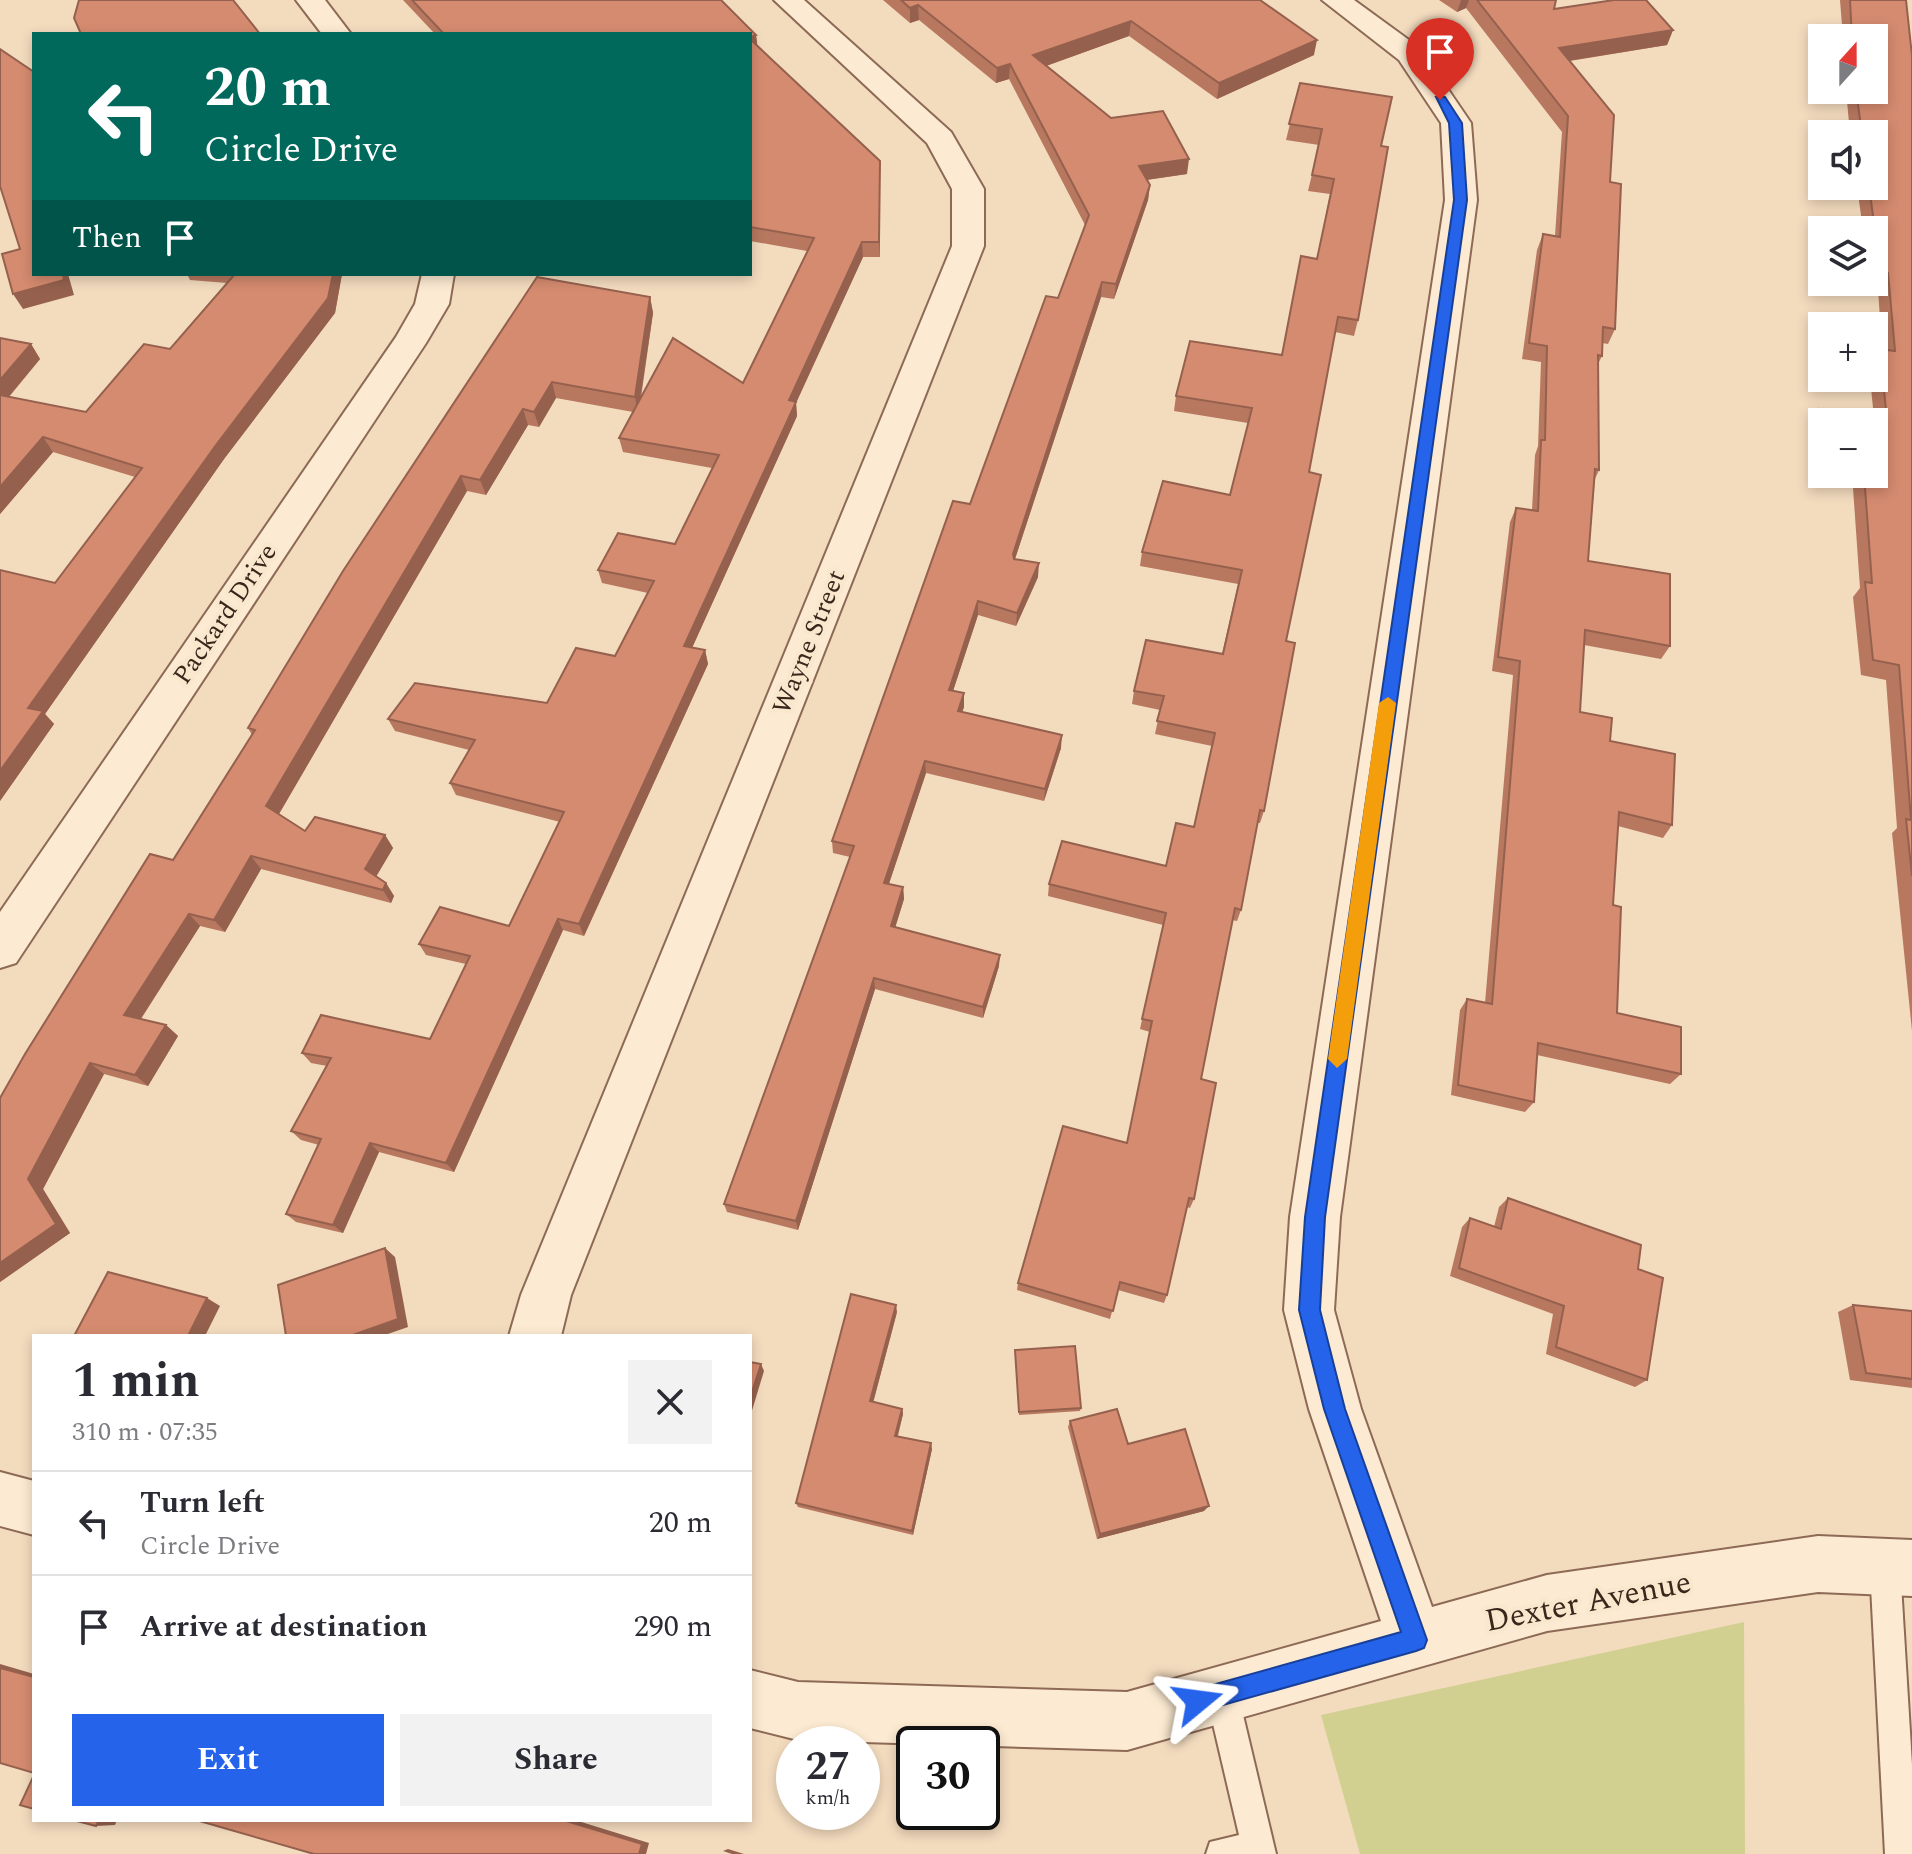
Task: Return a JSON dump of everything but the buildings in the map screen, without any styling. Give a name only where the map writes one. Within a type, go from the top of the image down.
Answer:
[{"type":"street","points":[[310,0],[335,32]]},
{"type":"street","name":"Wayne Street","points":[[536,1334],[546,1295],[968,246],[968,189],[940,138],[788,0]]},
{"type":"street","points":[[1336,0],[1410,54],[1456,123],[1461,200],[1315,1217],[1309,1310],[1335,1409],[1416,1640]]},
{"type":"street","name":"Packard Drive","points":[[0,949],[409,343],[432,304],[438,276]]},
{"type":"street","points":[[0,1499],[32,1507]]},
{"type":"street","name":"Dexter Avenue","points":[[752,1700],[798,1711],[1127,1721],[1547,1603],[1818,1564],[1899,1567]]},
{"type":"lane","points":[[1899,1567],[1901,1854]]},
{"type":"lane","points":[[1222,1694],[1259,1852],[1222,1854]]},
{"type":"shaded area","points":[[1744,1622],[1745,1854],[1360,1854],[1321,1715]]},
{"type":"slow traffic","points":[[1337,1059],[1388,703]]},
{"type":"route","points":[[1198,1701],[1416,1640],[1335,1409],[1309,1310],[1315,1217],[1461,200],[1456,123],[1440,100]]}]
